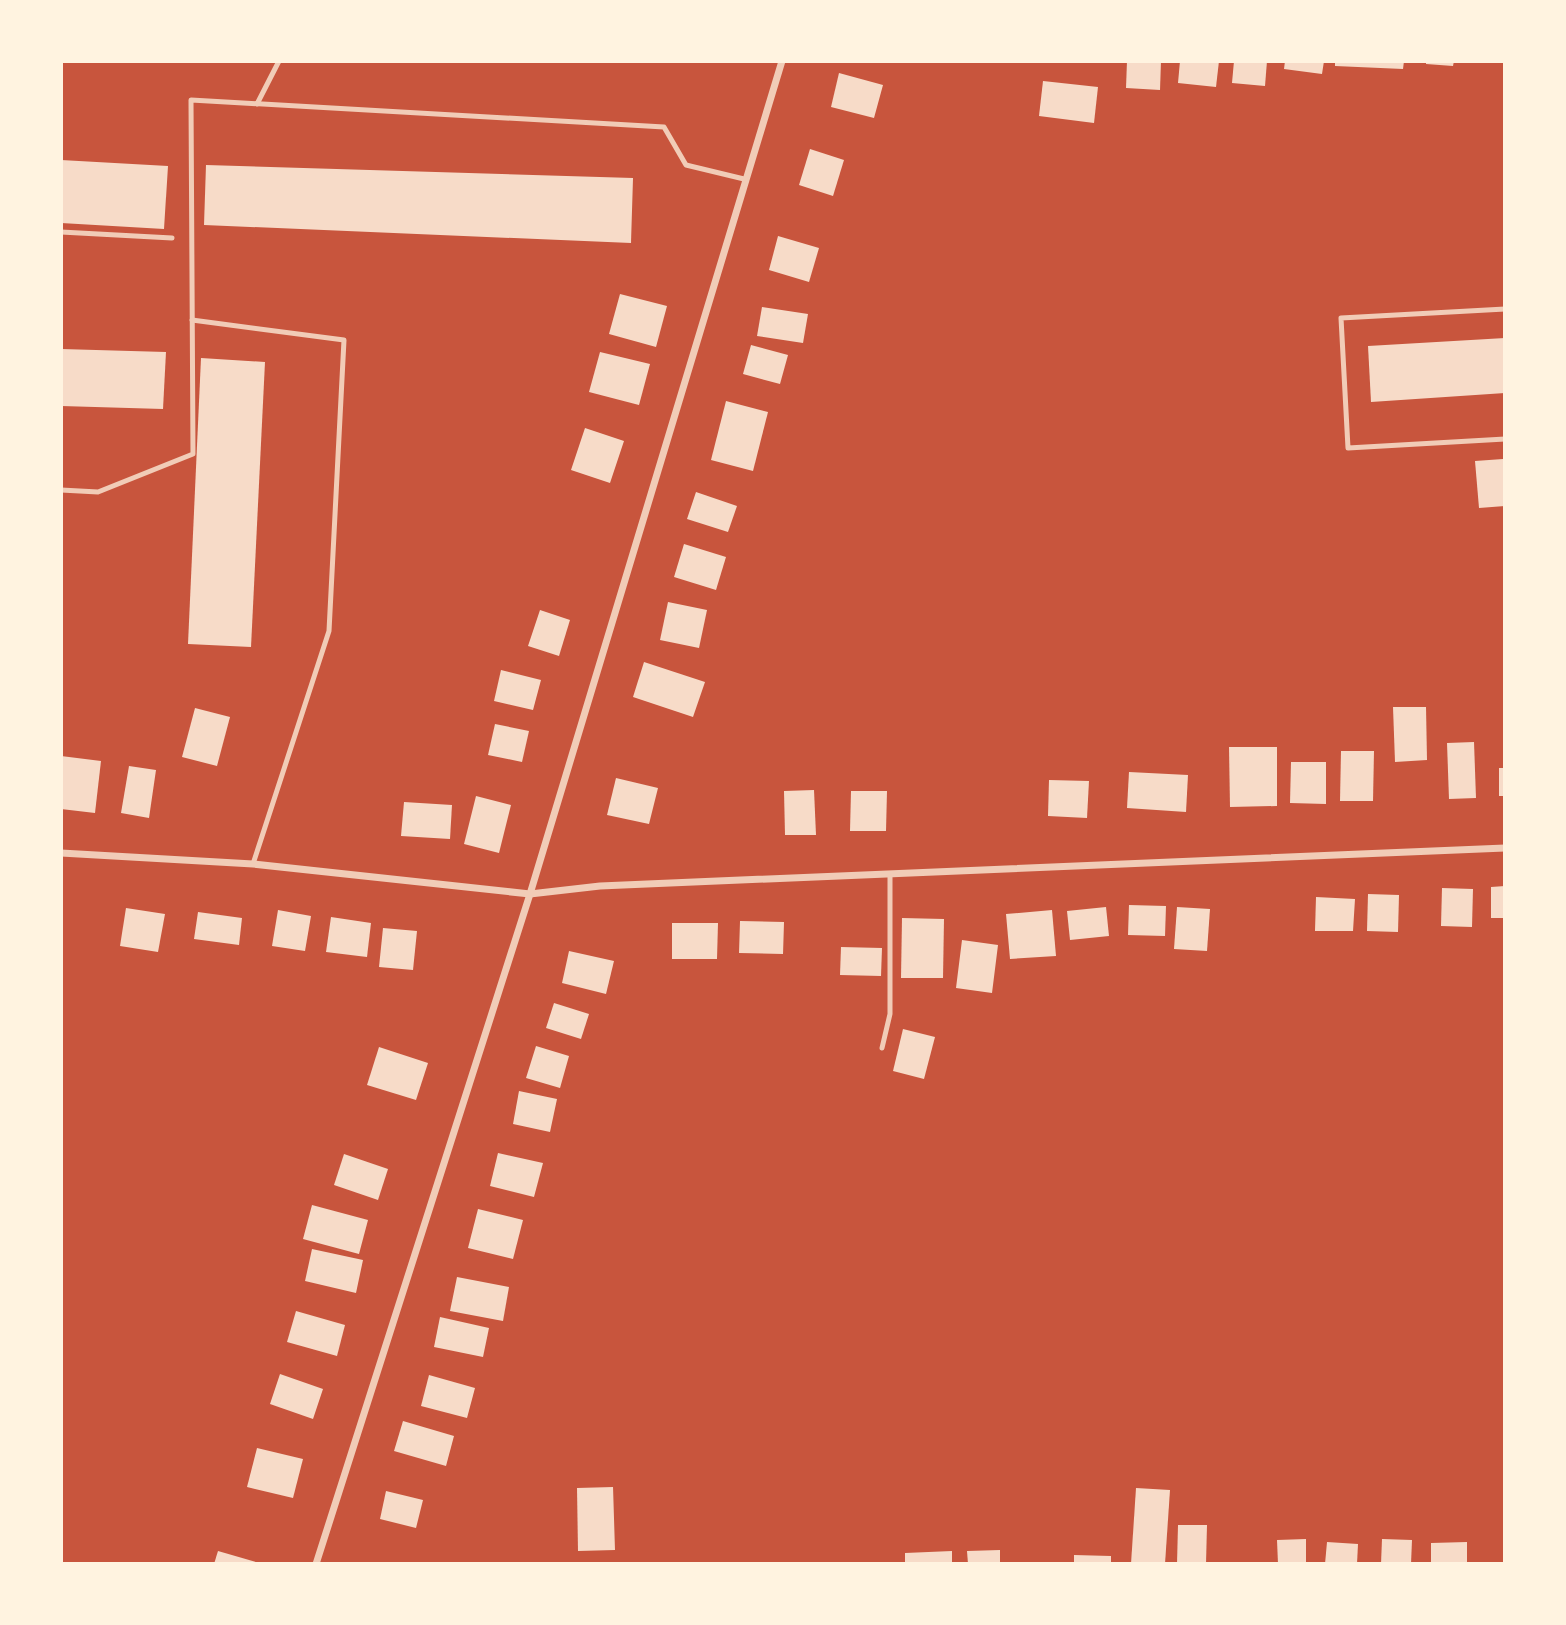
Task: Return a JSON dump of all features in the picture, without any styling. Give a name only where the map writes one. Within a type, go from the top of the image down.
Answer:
[{"type":"street","points":[[316,1564],[530,894],[744,179],[782,61]]},
{"type":"street","points":[[61,853],[253,864],[530,894],[600,886],[1505,848]]},
{"type":"lane","points":[[257,104],[279,61]]},
{"type":"lane","points":[[61,489],[97,492],[193,454],[191,100],[664,127],[686,165],[744,179]]},
{"type":"lane","points":[[61,232],[172,238]]},
{"type":"lane","points":[[1505,309],[1341,318],[1348,448],[1505,439]]},
{"type":"lane","points":[[192,320],[344,340],[330,631],[253,864]]},
{"type":"lane","points":[[882,1048],[890,1014],[890,874]]},
{"type":"building","points":[[1127,61],[1161,61],[1160,90],[1126,88]]},
{"type":"building","points":[[1180,61],[1219,61],[1216,87],[1178,83]]},
{"type":"building","points":[[1234,61],[1267,61],[1265,86],[1232,83]]},
{"type":"building","points":[[1285,61],[1324,61],[1322,74],[1284,69]]},
{"type":"building","points":[[1335,61],[1404,61],[1403,69],[1335,66]]},
{"type":"building","points":[[1426,61],[1454,61],[1453,66],[1426,64]]},
{"type":"building","points":[[839,73],[883,85],[874,118],[831,107]]},
{"type":"building","points":[[1043,81],[1098,87],[1094,123],[1039,116]]},
{"type":"building","points":[[810,149],[844,160],[833,196],[799,185]]},
{"type":"building","points":[[61,160],[168,166],[164,229],[61,223]]},
{"type":"building","points":[[206,165],[633,178],[631,243],[204,225]]},
{"type":"building","points":[[778,236],[819,248],[809,282],[769,270]]},
{"type":"building","points":[[620,294],[667,306],[656,347],[609,334]]},
{"type":"building","points":[[762,307],[808,314],[803,343],[757,336]]},
{"type":"building","points":[[1505,338],[1505,393],[1371,402],[1368,346]]},
{"type":"building","points":[[751,345],[788,355],[780,384],[743,374]]},
{"type":"building","points":[[61,349],[166,352],[163,409],[61,406]]},
{"type":"building","points":[[600,352],[650,364],[639,405],[589,392]]},
{"type":"building","points":[[201,358],[265,362],[251,647],[188,644]]},
{"type":"building","points":[[726,401],[768,412],[753,471],[711,460]]},
{"type":"building","points":[[585,428],[624,441],[610,483],[571,470]]},
{"type":"building","points":[[1503,459],[1505,506],[1479,508],[1475,461]]},
{"type":"building","points":[[696,492],[737,506],[728,532],[687,519]]},
{"type":"building","points":[[684,544],[726,557],[716,590],[674,577]]},
{"type":"building","points":[[668,602],[707,610],[699,648],[660,640]]},
{"type":"building","points":[[540,610],[570,620],[559,656],[528,646]]},
{"type":"building","points":[[644,662],[705,682],[693,717],[633,697]]},
{"type":"building","points":[[501,670],[541,680],[533,710],[494,701]]},
{"type":"building","points":[[1393,707],[1426,707],[1427,760],[1395,762]]},
{"type":"building","points":[[195,708],[230,717],[217,766],[182,757]]},
{"type":"building","points":[[495,724],[529,731],[522,762],[488,755]]},
{"type":"building","points":[[1474,742],[1476,798],[1449,799],[1447,743]]},
{"type":"building","points":[[1229,747],[1277,747],[1277,806],[1230,807]]},
{"type":"building","points":[[1341,751],[1374,751],[1373,801],[1340,801]]},
{"type":"building","points":[[61,756],[101,761],[95,813],[61,809]]},
{"type":"building","points":[[1291,762],[1326,762],[1326,804],[1290,803]]},
{"type":"building","points":[[129,766],[156,770],[149,818],[121,813]]},
{"type":"building","points":[[1499,768],[1505,768],[1505,796],[1499,796]]},
{"type":"building","points":[[1129,772],[1188,775],[1186,812],[1127,808]]},
{"type":"building","points":[[616,778],[658,788],[649,824],[607,815]]},
{"type":"building","points":[[1049,780],[1089,781],[1087,818],[1048,816]]},
{"type":"building","points":[[814,790],[816,835],[785,835],[784,791]]},
{"type":"building","points":[[851,791],[887,791],[886,831],[850,831]]},
{"type":"building","points":[[476,796],[511,805],[499,853],[464,844]]},
{"type":"building","points":[[404,802],[452,805],[450,839],[401,836]]},
{"type":"building","points":[[1505,886],[1505,918],[1491,918],[1491,887]]},
{"type":"building","points":[[1442,888],[1473,889],[1472,927],[1441,926]]},
{"type":"building","points":[[1368,894],[1399,895],[1398,932],[1367,931]]},
{"type":"building","points":[[1316,897],[1355,899],[1353,931],[1315,931]]},
{"type":"building","points":[[1129,905],[1166,906],[1165,936],[1128,935]]},
{"type":"building","points":[[1106,907],[1109,936],[1070,940],[1067,911]]},
{"type":"building","points":[[1177,907],[1210,909],[1207,951],[1174,949]]},
{"type":"building","points":[[126,908],[165,914],[158,952],[120,946]]},
{"type":"building","points":[[278,910],[311,916],[305,951],[272,946]]},
{"type":"building","points":[[1052,910],[1056,956],[1010,959],[1006,914]]},
{"type":"building","points":[[198,912],[242,918],[239,945],[194,939]]},
{"type":"building","points":[[331,917],[371,923],[367,957],[326,952]]},
{"type":"building","points":[[902,918],[944,919],[943,978],[901,978]]},
{"type":"building","points":[[740,921],[784,922],[783,954],[739,953]]},
{"type":"building","points":[[672,923],[718,923],[717,959],[672,959]]},
{"type":"building","points":[[383,928],[417,931],[413,970],[379,967]]},
{"type":"building","points":[[962,940],[998,945],[992,993],[956,988]]},
{"type":"building","points":[[841,947],[882,948],[881,976],[840,975]]},
{"type":"building","points":[[569,951],[614,961],[606,994],[562,983]]},
{"type":"building","points":[[554,1003],[589,1014],[581,1039],[546,1028]]},
{"type":"building","points":[[903,1029],[935,1037],[924,1079],[893,1071]]},
{"type":"building","points":[[536,1046],[569,1056],[560,1088],[526,1078]]},
{"type":"building","points":[[379,1047],[428,1063],[416,1100],[367,1085]]},
{"type":"building","points":[[519,1091],[557,1099],[550,1132],[513,1124]]},
{"type":"building","points":[[498,1153],[543,1163],[534,1197],[490,1186]]},
{"type":"building","points":[[344,1154],[388,1169],[378,1200],[334,1185]]},
{"type":"building","points":[[312,1205],[368,1220],[359,1254],[303,1239]]},
{"type":"building","points":[[478,1209],[523,1220],[513,1259],[468,1248]]},
{"type":"building","points":[[312,1249],[363,1260],[356,1293],[305,1281]]},
{"type":"building","points":[[457,1277],[509,1287],[503,1321],[450,1311]]},
{"type":"building","points":[[296,1311],[345,1325],[337,1356],[287,1342]]},
{"type":"building","points":[[440,1317],[489,1328],[483,1357],[434,1347]]},
{"type":"building","points":[[280,1374],[323,1389],[313,1419],[270,1404]]},
{"type":"building","points":[[429,1375],[475,1388],[467,1418],[421,1406]]},
{"type":"building","points":[[403,1421],[454,1436],[446,1466],[394,1451]]},
{"type":"building","points":[[257,1448],[303,1459],[293,1498],[247,1487]]},
{"type":"building","points":[[613,1487],[615,1550],[578,1551],[577,1488]]},
{"type":"building","points":[[1136,1488],[1170,1490],[1165,1564],[1131,1564]]},
{"type":"building","points":[[386,1491],[423,1500],[416,1528],[380,1519]]},
{"type":"building","points":[[1178,1525],[1207,1525],[1206,1564],[1177,1564]]},
{"type":"building","points":[[1306,1539],[1306,1564],[1278,1564],[1277,1540]]},
{"type":"building","points":[[1382,1539],[1412,1540],[1411,1564],[1381,1564]]},
{"type":"building","points":[[1327,1542],[1358,1544],[1357,1564],[1325,1564]]},
{"type":"building","points":[[1467,1542],[1467,1564],[1431,1564],[1431,1543]]},
{"type":"building","points":[[1000,1550],[1000,1564],[968,1564],[967,1551]]},
{"type":"building","points":[[218,1551],[259,1563],[259,1564],[214,1564]]},
{"type":"building","points":[[952,1551],[952,1564],[905,1564],[905,1553]]},
{"type":"building","points":[[1074,1555],[1111,1556],[1111,1564],[1074,1564]]}]
